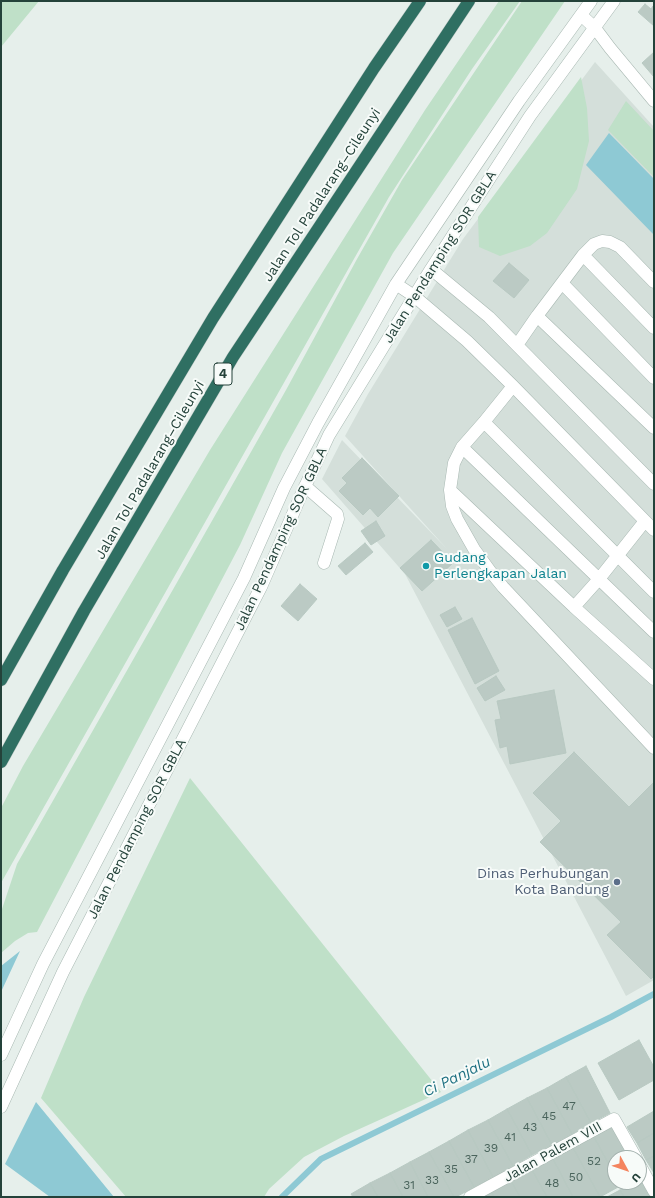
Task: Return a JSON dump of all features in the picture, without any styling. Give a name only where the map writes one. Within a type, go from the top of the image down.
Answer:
[{"type":"highway","name":"Jalan Tol Padalarang–Cileunyi","points":[[1,680],[63,570],[212,318],[374,68],[420,1]]},
{"type":"highway","name":"Jalan Tol Padalarang–Cileunyi","points":[[1,762],[84,611],[233,357],[469,1]]},
{"type":"street","name":"Jalan Pendamping SOR GBLA","points":[[1,1055],[43,964],[244,578],[284,488],[318,423],[396,284],[519,101],[591,1]]},
{"type":"street","name":"Jalan Pendamping SOR GBLA","points":[[1,1107],[63,972],[262,587],[305,486],[329,435],[431,269],[530,116],[614,1]]},
{"type":"street","points":[[580,15],[594,28],[654,101]]},
{"type":"street","points":[[517,345],[583,255],[594,244],[602,241],[610,242],[620,247],[654,282]]},
{"type":"street","points":[[583,255],[654,328]]},
{"type":"street","points":[[431,269],[489,317],[654,484]]},
{"type":"street","points":[[562,283],[654,378]]},
{"type":"street","points":[[396,284],[414,296],[467,341],[654,530]]},
{"type":"street","points":[[537,316],[654,428]]},
{"type":"street","points":[[513,386],[462,447],[454,463],[450,490],[452,506],[457,519],[474,549],[508,592],[654,748]]},
{"type":"street","points":[[484,422],[654,592]]},
{"type":"street","points":[[462,447],[654,632]]},
{"type":"street","points":[[305,486],[337,514],[338,519],[324,563]]},
{"type":"street","points":[[450,490],[574,607],[654,679]]},
{"type":"street","points":[[574,607],[599,579],[645,521]]},
{"type":"street","name":"Jalan Palem VIII","points":[[470,1197],[614,1118],[632,1150]]},
{"type":"street","points":[[647,1178],[654,1191]]},
{"type":"shaded area","points":[[595,62],[654,127],[654,980],[626,996],[405,574],[322,479],[342,440],[447,549],[345,436],[368,394],[463,239]]},
{"type":"green space","points":[[1,1],[39,1],[1,47]]},
{"type":"green space","points":[[499,1],[520,1],[472,69],[389,197],[1,883],[1,808],[23,766],[210,450],[425,110]]},
{"type":"green space","points":[[522,1],[565,1],[393,253],[282,453],[240,545],[37,932],[28,933],[15,941],[1,953],[1,912],[17,864],[286,390],[402,180]]},
{"type":"green space","points":[[581,77],[587,108],[589,141],[577,189],[547,233],[530,246],[500,256],[479,247],[478,217]]},
{"type":"green space","points":[[626,101],[654,131],[654,177],[608,130]]},
{"type":"green space","points":[[190,778],[441,1092],[344,1136],[304,1157],[269,1189],[264,1197],[126,1197],[41,1098],[84,997]]},
{"type":"water","points":[[609,133],[654,179],[654,235],[586,165]]},
{"type":"water","points":[[20,951],[1,992],[1,966]]},
{"type":"water","points":[[36,1102],[114,1197],[50,1197],[5,1164]]},
{"type":"building","points":[[645,4],[651,9],[653,6],[654,7],[654,26],[638,12]]},
{"type":"building","points":[[654,52],[654,77],[642,63]]},
{"type":"building","points":[[509,263],[529,280],[514,298],[493,281]]},
{"type":"building","points":[[362,458],[399,496],[378,517],[370,508],[363,515],[339,491],[347,483],[342,478]]},
{"type":"building","points":[[376,521],[385,536],[371,545],[361,531]]},
{"type":"building","name":"Gudang Perlengkapan Jalan","points":[[431,540],[453,563],[422,591],[400,568]]},
{"type":"building","points":[[365,543],[373,552],[346,575],[338,566]]},
{"type":"building","points":[[300,584],[317,599],[298,621],[281,606]]},
{"type":"building","points":[[455,607],[462,619],[447,627],[440,615]]},
{"type":"building","points":[[472,618],[499,671],[475,684],[448,630]]},
{"type":"building","points":[[496,676],[505,690],[485,701],[477,688]]},
{"type":"building","points":[[554,690],[566,753],[510,764],[507,746],[500,748],[495,720],[501,719],[497,701]]},
{"type":"building","name":"Dinas Perhubungan Kota Bandung","points":[[574,752],[629,807],[654,782],[654,976],[651,979],[607,935],[621,922],[540,842],[561,821],[533,793]]},
{"type":"building","points":[[639,1040],[654,1067],[654,1080],[619,1100],[598,1063]]},
{"type":"building","points":[[586,1066],[610,1113],[591,1123],[566,1077]]},
{"type":"building","points":[[566,1077],[591,1123],[572,1134],[547,1088]]},
{"type":"building","points":[[547,1088],[572,1134],[552,1145],[527,1098]]},
{"type":"building","points":[[527,1098],[552,1145],[532,1155],[507,1109]]},
{"type":"building","points":[[507,1109],[532,1155],[513,1166],[488,1120]]},
{"type":"building","points":[[654,1111],[654,1133],[637,1143],[627,1127]]},
{"type":"building","points":[[488,1120],[513,1166],[493,1177],[468,1130]]},
{"type":"building","points":[[613,1123],[628,1150],[607,1150],[607,1161],[593,1135]]},
{"type":"building","points":[[468,1130],[493,1177],[474,1187],[449,1141]]},
{"type":"building","points":[[654,1133],[654,1156],[647,1160],[647,1150],[641,1150],[637,1143]]},
{"type":"building","points":[[593,1135],[607,1161],[607,1190],[613,1190],[600,1197],[572,1146]]},
{"type":"building","points":[[449,1141],[474,1187],[456,1197],[454,1197],[429,1152]]},
{"type":"building","points":[[572,1146],[600,1197],[573,1197],[552,1157]]},
{"type":"building","points":[[429,1152],[454,1197],[428,1197],[410,1162]]},
{"type":"building","points":[[654,1156],[654,1173],[647,1162],[647,1160]]},
{"type":"building","points":[[552,1157],[573,1197],[547,1197],[531,1168]]},
{"type":"building","points":[[410,1162],[428,1197],[403,1197],[390,1173]]},
{"type":"building","points":[[531,1168],[547,1197],[520,1197],[510,1179]]},
{"type":"building","points":[[390,1173],[403,1197],[378,1197],[370,1183]]},
{"type":"building","points":[[510,1179],[520,1197],[494,1197],[490,1190]]},
{"type":"building","points":[[370,1183],[378,1197],[353,1197],[351,1194]]},
{"type":"building","points":[[490,1190],[494,1197],[478,1197]]},
{"type":"building","points":[[620,1190],[646,1190],[650,1197],[624,1197]]},
{"type":"building","points":[[620,1190],[624,1197],[607,1197]]},
{"type":"waterway","name":"Ci Panjalu","points":[[282,1197],[321,1159],[611,1017],[654,994]]},
{"type":"place","name":"Gudang Perlengkapan Jalan","points":[[426,566]]},
{"type":"place","name":"Dinas Perhubungan Kota Bandung","points":[[617,882]]}]
